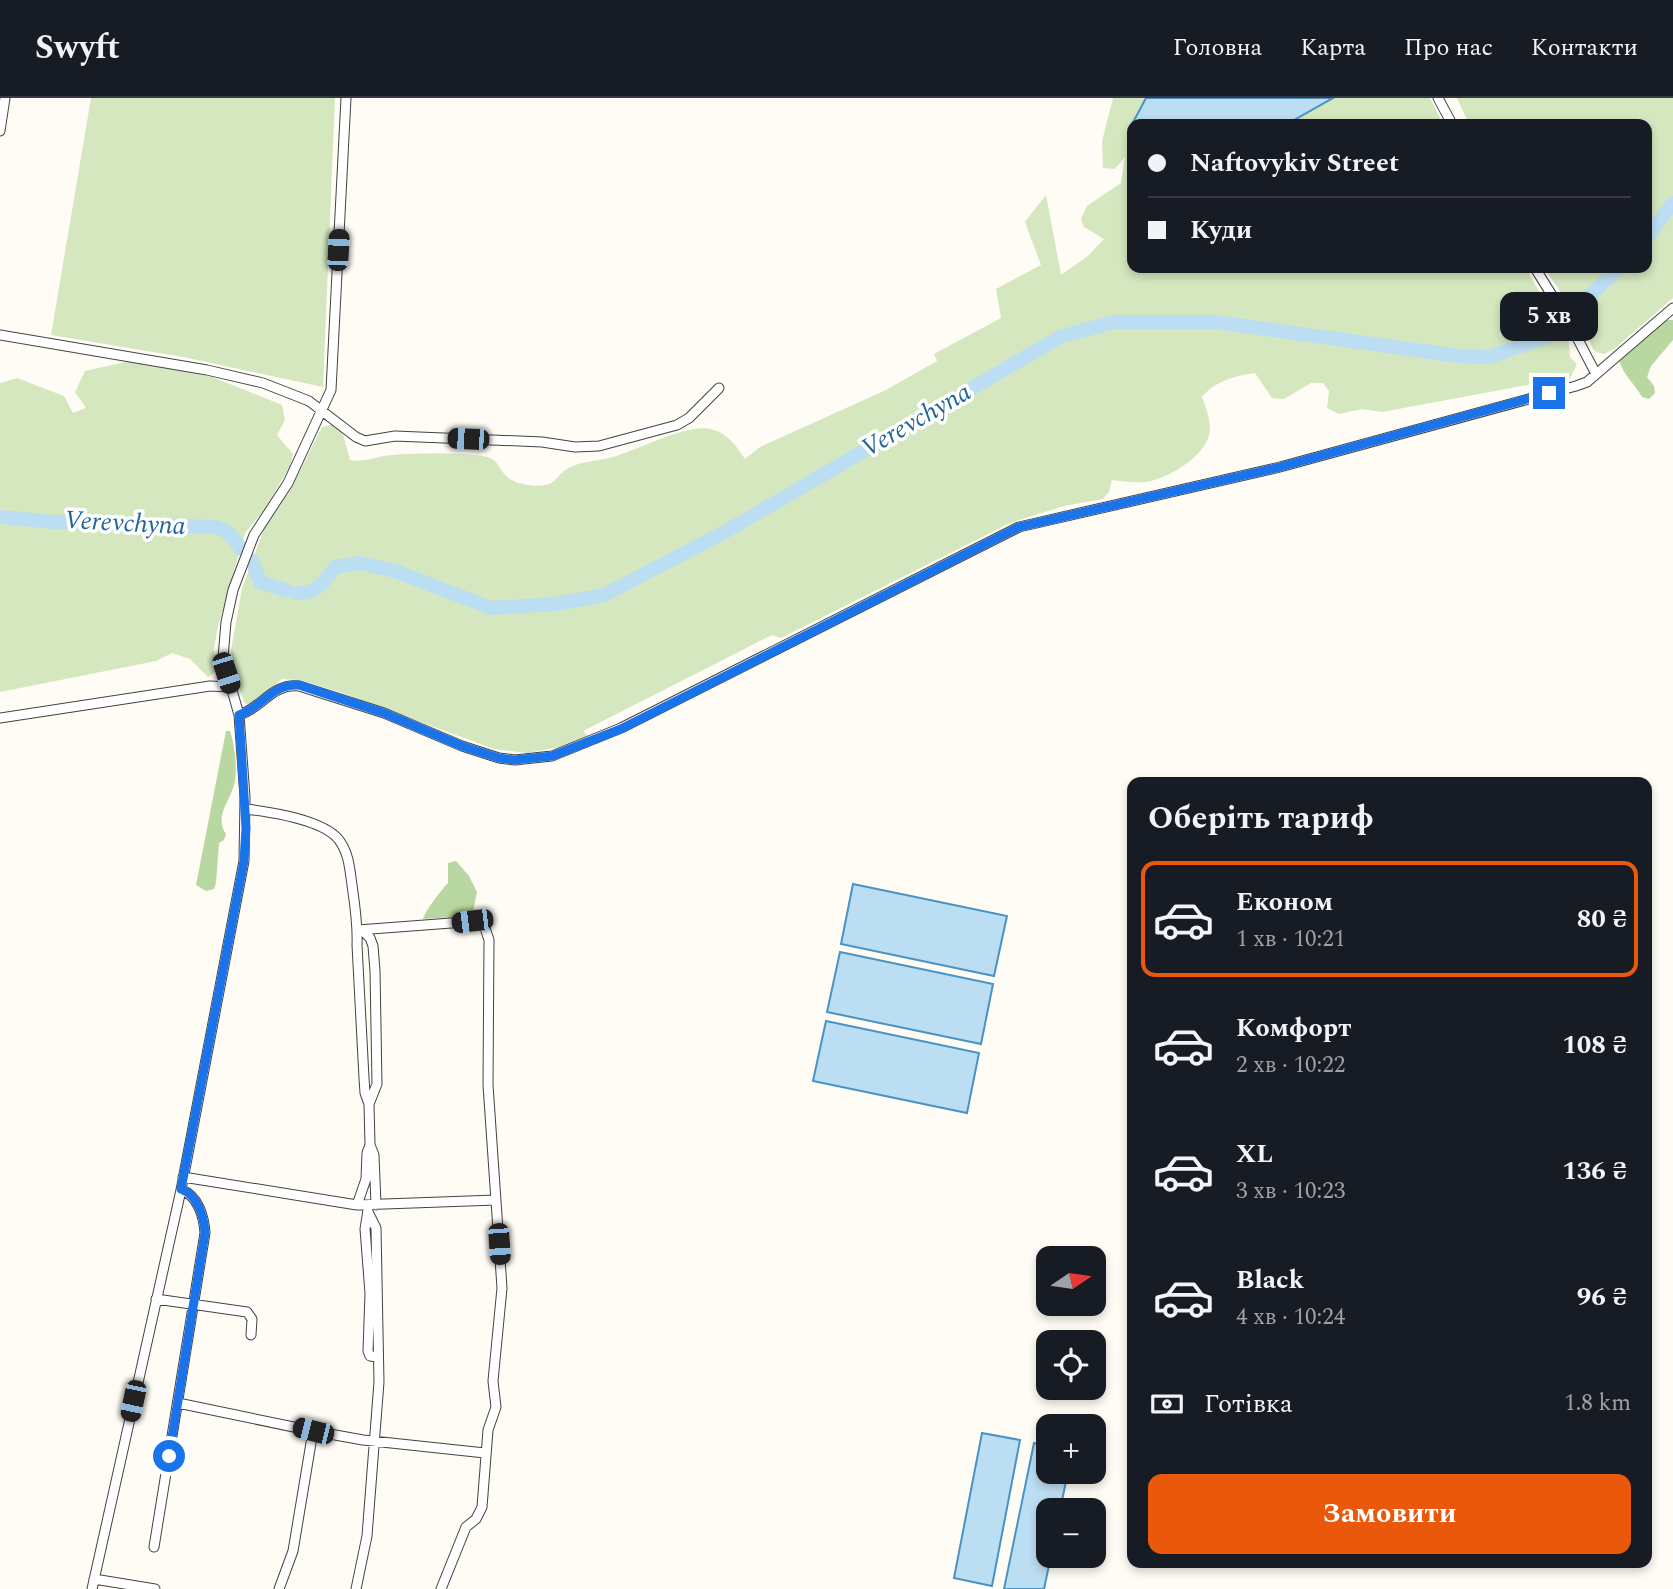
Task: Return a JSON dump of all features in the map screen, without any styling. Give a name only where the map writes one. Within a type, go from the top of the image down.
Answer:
[{"type":"street","points":[[0,131],[5,98]]},
{"type":"street","points":[[92,1589],[181,1189],[242,874],[246,809],[239,715],[223,658],[223,639],[236,580],[254,535],[288,483],[331,390],[346,98]]},
{"type":"street","points":[[1438,98],[1449,119]]},
{"type":"street","points":[[1538,273],[1571,326],[1596,374]]},
{"type":"street","points":[[239,715],[251,712],[276,690],[289,685],[299,685],[384,713],[462,746],[499,758],[514,760],[552,756],[621,729],[1019,527],[1280,467],[1576,386],[1587,382],[1673,308]]},
{"type":"street","points":[[0,335],[207,370],[263,383],[302,396],[356,438],[365,440],[395,436],[542,442],[589,447],[677,425],[689,418],[719,388]]},
{"type":"street","points":[[0,718],[210,687],[230,687]]},
{"type":"street","points":[[246,809],[306,821],[327,830],[340,840],[349,866],[360,930],[357,945],[364,1078],[373,1155],[365,1229],[370,1293],[368,1351],[370,1356],[378,1357],[379,1382],[367,1536],[356,1589]]},
{"type":"street","points":[[360,930],[478,921],[487,931],[490,955],[488,1085],[502,1288],[493,1381],[496,1407],[488,1430],[482,1507],[476,1519],[466,1527],[441,1589]]},
{"type":"street","points":[[360,930],[370,938],[373,946],[375,971],[377,1083],[369,1104]]},
{"type":"street","points":[[367,1207],[367,1153],[370,1145]]},
{"type":"street","points":[[183,1177],[367,1207],[496,1200]]},
{"type":"street","points":[[154,1547],[205,1226],[195,1201],[181,1189]]},
{"type":"street","points":[[156,1299],[247,1312],[252,1320],[251,1335]]},
{"type":"street","points":[[178,1403],[313,1431],[485,1454]]},
{"type":"street","points":[[279,1589],[293,1551],[313,1431]]},
{"type":"street","points":[[94,1579],[155,1589]]},
{"type":"green space","points":[[91,98],[335,98],[323,387],[183,357],[51,335]]},
{"type":"green space","points":[[1113,98],[1146,98],[1135,119],[1127,119],[1127,273],[1529,273],[1568,334],[1570,357],[1577,364],[1571,377],[1382,412],[1362,409],[1339,414],[1327,408],[1329,391],[1323,383],[1311,383],[1284,399],[1272,398],[1255,373],[1226,380],[1202,397],[1209,417],[1208,438],[1196,455],[1179,469],[1146,482],[1112,480],[1109,492],[1103,499],[1064,506],[1010,523],[781,638],[772,635],[583,731],[589,737],[559,747],[527,753],[494,749],[299,680],[282,679],[250,705],[245,703],[233,674],[231,650],[242,589],[264,529],[290,491],[322,427],[333,424],[342,431],[350,460],[426,453],[483,456],[496,462],[510,479],[533,486],[549,484],[573,466],[613,457],[677,433],[700,428],[722,433],[745,459],[760,447],[886,390],[937,361],[934,354],[1001,318],[996,289],[1041,265],[1025,222],[1046,195],[1061,275],[1088,256],[1104,239],[1084,227],[1081,219],[1087,206],[1121,183],[1125,157],[1115,169],[1103,168],[1102,141]]},
{"type":"green space","points":[[1333,98],[1430,98],[1440,119],[1296,119]]},
{"type":"green space","points":[[1457,98],[1673,98],[1673,298],[1615,348],[1604,354],[1594,351],[1582,323],[1547,273],[1652,273],[1652,119],[1467,119]]},
{"type":"green space","points":[[1665,320],[1673,320],[1673,340],[1651,366],[1647,377],[1654,386],[1655,393],[1649,399],[1642,397],[1619,360]]},
{"type":"green space","points":[[130,361],[212,377],[282,405],[285,420],[277,435],[293,454],[290,466],[264,510],[245,533],[218,626],[214,648],[215,672],[208,677],[190,659],[172,653],[156,661],[0,692],[0,383],[17,378],[64,396],[73,413],[86,408],[75,392],[85,371]]},
{"type":"green space","points":[[226,731],[230,731],[233,743],[235,781],[222,814],[226,834],[224,840],[219,843],[216,883],[214,889],[206,891],[196,885]]},
{"type":"green space","points":[[456,861],[469,876],[477,892],[472,916],[423,919],[448,883],[448,863]]},
{"type":"water","points":[[1146,98],[1333,98],[1296,119],[1135,119]]},
{"type":"water","points":[[853,884],[1007,916],[994,976],[841,944]]},
{"type":"water","points":[[840,952],[993,984],[981,1044],[827,1012]]},
{"type":"water","points":[[826,1021],[979,1053],[967,1113],[813,1081]]},
{"type":"water","points":[[982,1433],[1020,1440],[992,1586],[954,1578]]},
{"type":"water","points":[[1034,1443],[1036,1484],[1065,1484],[1063,1498],[1036,1498],[1036,1568],[1048,1568],[1044,1589],[1004,1589]]},
{"type":"waterway","name":"Verevchyna","points":[[1652,230],[1673,203]]},
{"type":"waterway","name":"Verevchyna","points":[[1573,311],[1614,273]]},
{"type":"waterway","name":"Verevchyna","points":[[297,593],[315,589],[335,567],[360,563],[395,571],[491,608],[556,604],[604,595],[723,533],[1060,337],[1113,322],[1215,322],[1459,356],[1489,357],[1549,336],[1558,319]]},
{"type":"waterway","name":"Verevchyna","points":[[0,517],[55,522],[216,527],[231,535],[241,549]]},
{"type":"waterway","name":"Verevchyna","points":[[252,560],[260,582],[286,590]]},
{"type":"route","points":[[169,1456],[205,1233],[203,1218],[195,1201],[181,1189],[244,861],[245,797],[239,715],[251,712],[276,690],[289,685],[299,685],[338,696],[499,758],[514,760],[552,756],[621,729],[1019,527],[1280,467],[1549,393]]}]
